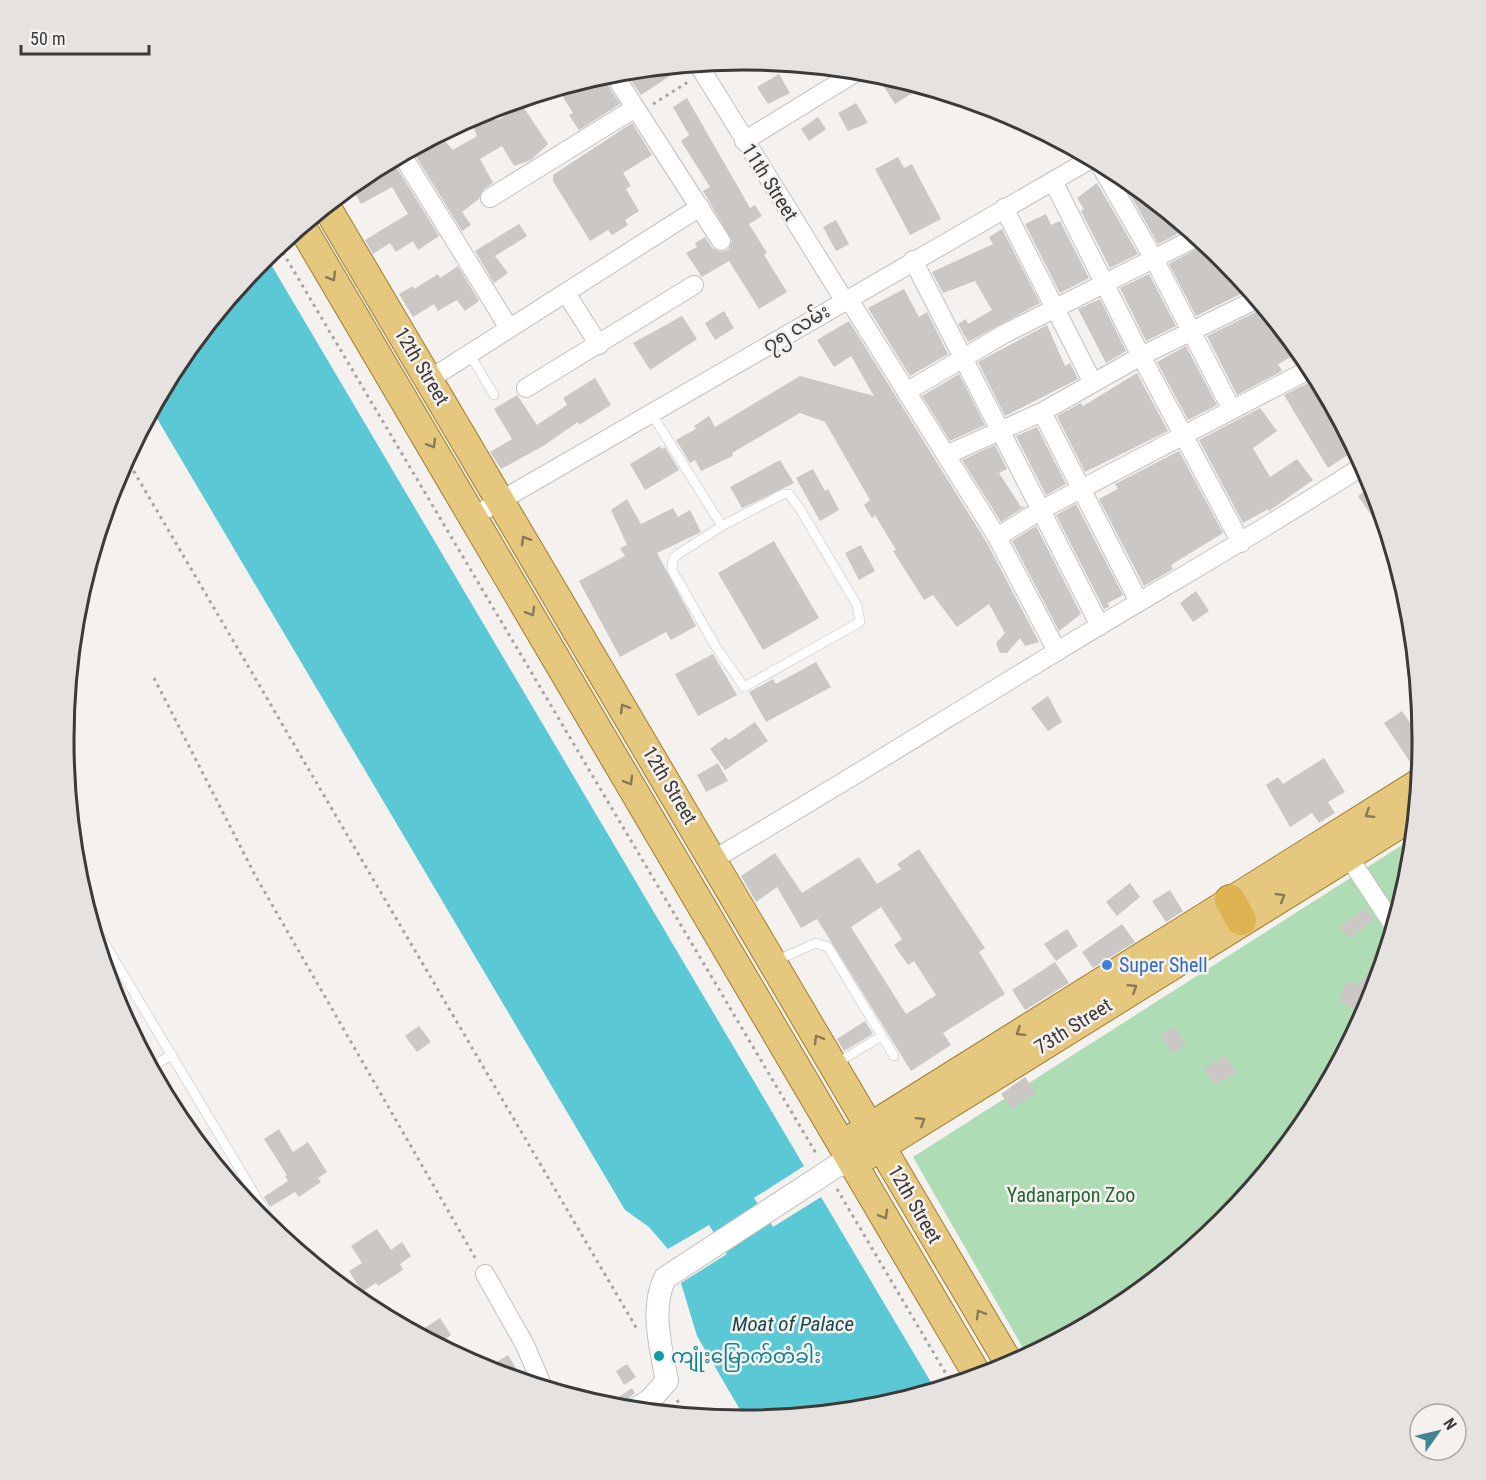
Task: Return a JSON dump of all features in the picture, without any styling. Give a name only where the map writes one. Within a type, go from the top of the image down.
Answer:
[{"type":"main road","name":"12th Street","points":[[330,213],[714,859],[1005,1356]]},
{"type":"main road","name":"12th Street","points":[[306,233],[474,516],[836,1165],[973,1369]]},
{"type":"main road","name":"73th Street","points":[[1342,846],[1410,790]]},
{"type":"main road","name":"73th Street","points":[[836,1165],[875,1136],[1236,910],[1342,846],[1408,818]]},
{"type":"street","name":"11th Street","points":[[702,72],[997,537],[1057,651]]},
{"type":"street","points":[[744,141],[846,79]]},
{"type":"street","points":[[619,82],[722,241]]},
{"type":"street","points":[[490,198],[637,110]]},
{"type":"street","points":[[406,161],[509,328]]},
{"type":"street","name":"၇၅ လမ်း","points":[[474,516],[1083,163]]},
{"type":"street","points":[[1108,179],[1154,259],[1232,410]]},
{"type":"street","points":[[1053,181],[1141,356],[1241,543]]},
{"type":"street","points":[[430,379],[700,207]]},
{"type":"street","points":[[1004,208],[1093,383]]},
{"type":"street","points":[[906,392],[962,357],[1189,241]]},
{"type":"street","points":[[913,260],[1100,626]]},
{"type":"street","points":[[526,388],[694,285]]},
{"type":"street","points":[[566,293],[599,345]]},
{"type":"street","points":[[946,455],[999,429],[1042,412],[1141,356],[1249,303]]},
{"type":"street","points":[[997,537],[1041,510],[1303,373]]},
{"type":"street","points":[[1042,412],[1083,488],[1139,602]]},
{"type":"street","points":[[714,859],[830,792],[1057,651],[1241,543],[1356,470]]},
{"type":"street","points":[[1342,846],[1391,911]]},
{"type":"street","points":[[647,1402],[667,1381],[659,1341],[658,1305],[663,1283],[669,1273],[836,1165]]},
{"type":"street","points":[[484,1274],[525,1346],[539,1377]]},
{"type":"lane","points":[[469,353],[494,395]]},
{"type":"lane","points":[[651,413],[722,526]]},
{"type":"lane","points":[[783,494],[789,494],[857,605],[860,622],[750,686],[740,685],[672,570],[673,559],[677,555],[722,526],[783,494]]},
{"type":"lane","points":[[773,962],[816,943],[828,947],[894,1056]]},
{"type":"lane","points":[[106,946],[258,1201]]},
{"type":"lane","points":[[833,1065],[882,1036]]},
{"type":"lane","points":[[157,1063],[171,1055]]},
{"type":"path","points":[[637,110],[693,73]]},
{"type":"path","points":[[284,254],[836,1165],[948,1377]]},
{"type":"path","points":[[132,468],[640,1333]]},
{"type":"path","points":[[154,678],[255,875],[484,1274]]},
{"type":"path","points":[[667,1381],[682,1406]]},
{"type":"green space","name":"Yadanarpon Zoo","points":[[1404,844],[1390,913],[1362,996],[1323,1075],[1300,1112],[1274,1148],[1216,1213],[1151,1271],[1115,1297],[1078,1320],[1023,1348],[913,1157]]},
{"type":"water","name":"Moat of Palace","points":[[272,265],[804,1166],[754,1198],[773,1227],[821,1197],[931,1382],[874,1397],[830,1404],[740,1410],[697,1336],[681,1283],[727,1254],[709,1225],[668,1249],[649,1227],[625,1210],[157,418],[186,368],[212,332]]},
{"type":"building","points":[[779,74],[790,93],[768,104],[757,87]]},
{"type":"building","points":[[672,75],[641,95],[631,80]]},
{"type":"building","points":[[607,84],[620,104],[579,130],[569,115],[573,113],[562,95]]},
{"type":"building","points":[[883,85],[913,92],[895,104]]},
{"type":"building","points":[[687,98],[750,208],[755,205],[762,216],[749,224],[767,253],[764,255],[787,292],[759,309],[729,261],[702,277],[686,253],[697,247],[695,243],[705,237],[712,248],[721,252],[728,250],[732,241],[703,191],[710,187],[681,141],[689,135],[673,107]]},
{"type":"building","points":[[856,103],[868,123],[848,131],[838,113]]},
{"type":"building","points":[[524,108],[548,144],[531,160],[514,166],[502,146],[480,159],[493,183],[484,189],[479,199],[462,212],[471,225],[462,231],[416,156],[445,141],[453,150],[477,136],[473,127],[493,119],[500,119]]},
{"type":"building","points":[[818,117],[826,129],[809,141],[801,129]]},
{"type":"building","points":[[632,123],[652,155],[623,173],[631,186],[626,189],[639,211],[625,220],[628,225],[612,235],[608,230],[590,241],[553,181],[553,175]]},
{"type":"building","points":[[898,157],[904,168],[912,164],[941,219],[910,235],[875,169]]},
{"type":"building","points":[[396,167],[439,236],[418,250],[413,241],[396,252],[390,243],[373,254],[365,240],[408,214],[392,187],[361,204],[356,194]]},
{"type":"building","points":[[1097,183],[1138,254],[1110,268],[1081,211],[1084,209],[1077,198]]},
{"type":"building","points":[[1130,194],[1179,233],[1158,244]]},
{"type":"building","points":[[1046,214],[1051,225],[1060,221],[1089,278],[1060,293],[1025,224]]},
{"type":"building","points":[[836,220],[849,244],[836,251],[823,227]]},
{"type":"building","points":[[519,224],[527,236],[495,256],[508,273],[494,283],[475,251]]},
{"type":"building","points":[[1002,229],[1040,303],[968,342],[958,324],[966,319],[968,324],[992,310],[975,281],[943,293],[932,272],[993,244],[989,237]]},
{"type":"building","points":[[1197,249],[1241,294],[1196,316],[1169,264]]},
{"type":"building","points":[[458,266],[479,301],[465,311],[457,300],[438,311],[434,304],[413,317],[399,294],[413,286],[414,289],[438,274],[440,278]]},
{"type":"building","points":[[1149,274],[1176,326],[1146,341],[1120,288]]},
{"type":"building","points":[[904,289],[919,317],[927,312],[948,354],[910,376],[868,308]]},
{"type":"building","points":[[1100,299],[1126,351],[1106,363],[1078,309]]},
{"type":"building","points":[[724,311],[734,328],[715,340],[705,323]]},
{"type":"building","points":[[1257,312],[1292,357],[1278,364],[1282,371],[1237,395],[1207,336]]},
{"type":"building","points":[[682,316],[697,339],[650,370],[633,343]]},
{"type":"building","points":[[849,321],[987,543],[1039,642],[1025,646],[1020,638],[1007,653],[1000,653],[996,643],[1005,633],[989,604],[957,627],[933,595],[924,600],[893,551],[896,550],[875,515],[872,518],[864,505],[870,500],[825,422],[800,413],[732,453],[733,456],[701,471],[695,460],[690,463],[676,440],[696,429],[694,426],[709,416],[715,427],[800,376],[874,396],[851,356],[834,367],[817,340]]},
{"type":"building","points":[[1047,325],[1065,366],[1070,363],[1078,379],[1005,416],[978,362]]},
{"type":"building","points":[[1186,346],[1217,405],[1188,420],[1157,362]]},
{"type":"building","points":[[1137,373],[1168,431],[1085,472],[1057,416],[1081,403],[1083,406]]},
{"type":"building","points":[[959,374],[985,425],[950,441],[922,396]]},
{"type":"building","points":[[595,378],[611,405],[579,425],[578,422],[543,446],[501,469],[490,452],[512,439],[494,409],[517,395],[537,425],[567,405],[563,398]]},
{"type":"building","points":[[1309,382],[1348,455],[1328,468],[1284,395]]},
{"type":"building","points":[[1260,408],[1277,431],[1253,448],[1270,477],[1297,459],[1313,480],[1269,511],[1268,509],[1243,523],[1199,440]]},
{"type":"building","points":[[1037,427],[1066,484],[1046,495],[1016,436]]},
{"type":"building","points":[[995,445],[1007,469],[999,473],[1021,507],[1026,506],[1001,522],[962,460]]},
{"type":"building","points":[[660,446],[662,449],[665,447],[679,470],[645,490],[630,464]]},
{"type":"building","points":[[1179,451],[1223,533],[1171,565],[1173,569],[1144,586],[1099,499],[1118,489],[1115,484]]},
{"type":"building","points":[[780,460],[794,483],[742,508],[730,487]]},
{"type":"building","points":[[813,469],[825,491],[828,489],[839,510],[820,521],[796,478]]},
{"type":"building","points":[[1365,491],[1376,522],[1358,496]]},
{"type":"building","points":[[627,499],[641,524],[673,508],[678,517],[690,510],[701,532],[657,553],[696,626],[671,640],[666,632],[620,657],[579,581],[625,556],[620,548],[627,545],[611,510]]},
{"type":"building","points":[[1076,504],[1123,595],[1108,603],[1109,607],[1104,609],[1056,515]]},
{"type":"building","points":[[1036,526],[1081,614],[1059,631],[1012,541]]},
{"type":"building","points":[[774,541],[819,618],[763,650],[718,573]]},
{"type":"building","points":[[861,545],[875,571],[859,580],[845,553]]},
{"type":"building","points":[[1196,591],[1209,611],[1193,622],[1180,603]]},
{"type":"building","points":[[713,654],[737,695],[698,716],[675,674]]},
{"type":"building","points":[[816,662],[831,687],[766,722],[749,692],[773,679],[776,684]]},
{"type":"building","points":[[1048,696],[1062,722],[1048,731],[1031,708]]},
{"type":"building","points":[[1402,711],[1412,725],[1411,764],[1384,723]]},
{"type":"building","points":[[755,722],[768,741],[725,770],[710,749],[726,737],[729,740]]},
{"type":"building","points":[[1324,758],[1345,792],[1328,802],[1335,813],[1319,823],[1312,813],[1290,827],[1266,785],[1278,777],[1283,784]]},
{"type":"building","points":[[718,763],[728,781],[706,792],[697,775]]},
{"type":"building","points":[[919,849],[985,948],[979,952],[1005,994],[943,1033],[951,1045],[911,1071],[817,919],[801,928],[777,887],[756,902],[741,876],[775,853],[802,893],[859,857],[877,884],[901,869],[897,864]],"holes":[[[881,907],[902,939],[894,945],[908,965],[914,961],[936,995],[906,1014],[851,927]]]},
{"type":"building","points":[[1130,883],[1140,897],[1117,916],[1106,902]]},
{"type":"building","points":[[1170,890],[1183,911],[1166,922],[1152,901]]},
{"type":"building","points":[[1365,908],[1374,920],[1349,938],[1340,927]]},
{"type":"building","points":[[1122,924],[1135,942],[1093,968],[1082,952]]},
{"type":"building","points":[[1067,929],[1078,946],[1056,961],[1044,944]]},
{"type":"building","points":[[1055,962],[1069,983],[1025,1010],[1012,990]]},
{"type":"building","points":[[1372,968],[1356,1009],[1339,1002],[1347,981],[1359,985]]},
{"type":"building","points":[[865,1021],[873,1034],[844,1051],[837,1039]]},
{"type":"building","points":[[419,1026],[431,1042],[417,1052],[405,1036]]},
{"type":"building","points":[[1174,1026],[1186,1045],[1172,1053],[1160,1035]]},
{"type":"building","points":[[1225,1055],[1236,1072],[1215,1085],[1204,1069]]},
{"type":"building","points":[[1025,1077],[1036,1093],[1012,1109],[1001,1094]]},
{"type":"building","points":[[279,1129],[293,1152],[308,1142],[327,1172],[318,1178],[321,1182],[299,1197],[295,1192],[270,1207],[264,1197],[288,1181],[285,1176],[287,1175],[264,1139]]},
{"type":"building","points":[[377,1229],[391,1250],[402,1242],[411,1256],[400,1264],[403,1270],[378,1286],[376,1283],[363,1291],[349,1271],[362,1263],[351,1246]]},
{"type":"building","points":[[440,1318],[451,1335],[445,1339],[424,1328]]},
{"type":"building","points":[[508,1355],[517,1370],[496,1362]]},
{"type":"building","points":[[627,1364],[636,1377],[624,1385],[616,1371]]},
{"type":"building","points":[[632,1388],[635,1393],[627,1399],[618,1398]]},
{"type":"place","name":"Super Shell","points":[[1107,965]]},
{"type":"place","name":"ကျုံးမြောက်တံခါး","points":[[659,1356]]}]
